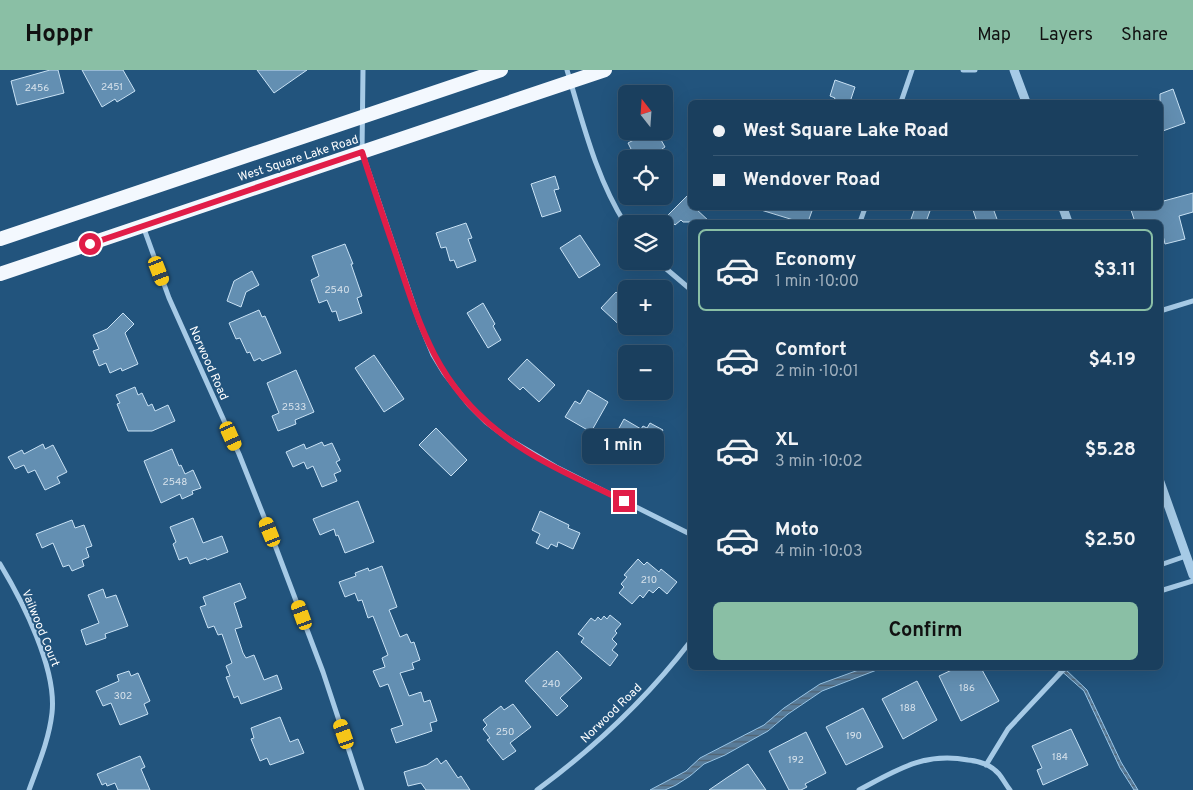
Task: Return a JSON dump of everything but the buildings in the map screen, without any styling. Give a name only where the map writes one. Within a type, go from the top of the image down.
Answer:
[{"type":"highway","name":"West Square Lake Road","points":[[0,240],[501,70]]},
{"type":"highway","name":"West Square Lake Road","points":[[0,274],[362,152],[569,76],[606,70]]},
{"type":"street","points":[[363,70],[362,152],[425,338],[444,373],[464,398],[498,432],[528,452],[688,533]]},
{"type":"street","points":[[902,100],[912,70]]},
{"type":"street","points":[[963,70],[975,70]]},
{"type":"street","points":[[1014,70],[1025,100]]},
{"type":"street","points":[[569,76],[603,182],[620,215]]},
{"type":"street","name":"Norwood Road","points":[[143,225],[169,298],[239,454],[280,558],[323,672],[362,790]]},
{"type":"street","points":[[668,270],[688,287]]},
{"type":"street","points":[[1163,309],[1193,301]]},
{"type":"street","points":[[1163,491],[1193,575]]},
{"type":"street","points":[[1163,564],[1186,556]]},
{"type":"street","name":"Vailwood Court","points":[[0,564],[19,598],[38,643],[46,664],[52,689],[52,713],[48,738],[29,790]]},
{"type":"street","points":[[1163,591],[1193,580]]},
{"type":"street","name":"Norwood Road","points":[[537,790],[576,759],[634,706],[661,678],[688,644]]},
{"type":"street","points":[[986,764],[1008,729],[1063,670]]},
{"type":"street","points":[[859,790],[910,764],[930,758],[963,759],[986,764],[998,774],[1010,790]]},
{"type":"water","points":[[858,670],[877,670],[822,691],[788,714],[768,731],[725,755],[704,764],[676,785],[665,790],[650,790],[686,771],[700,758],[764,725],[784,708],[820,684]]},
{"type":"water","points":[[1060,670],[1066,670],[1087,690],[1121,762],[1138,790],[1134,790],[1120,768],[1084,691]]},
{"type":"route","points":[[90,244],[362,152],[425,338],[444,373],[458,392],[486,422],[528,452],[624,501]]}]
